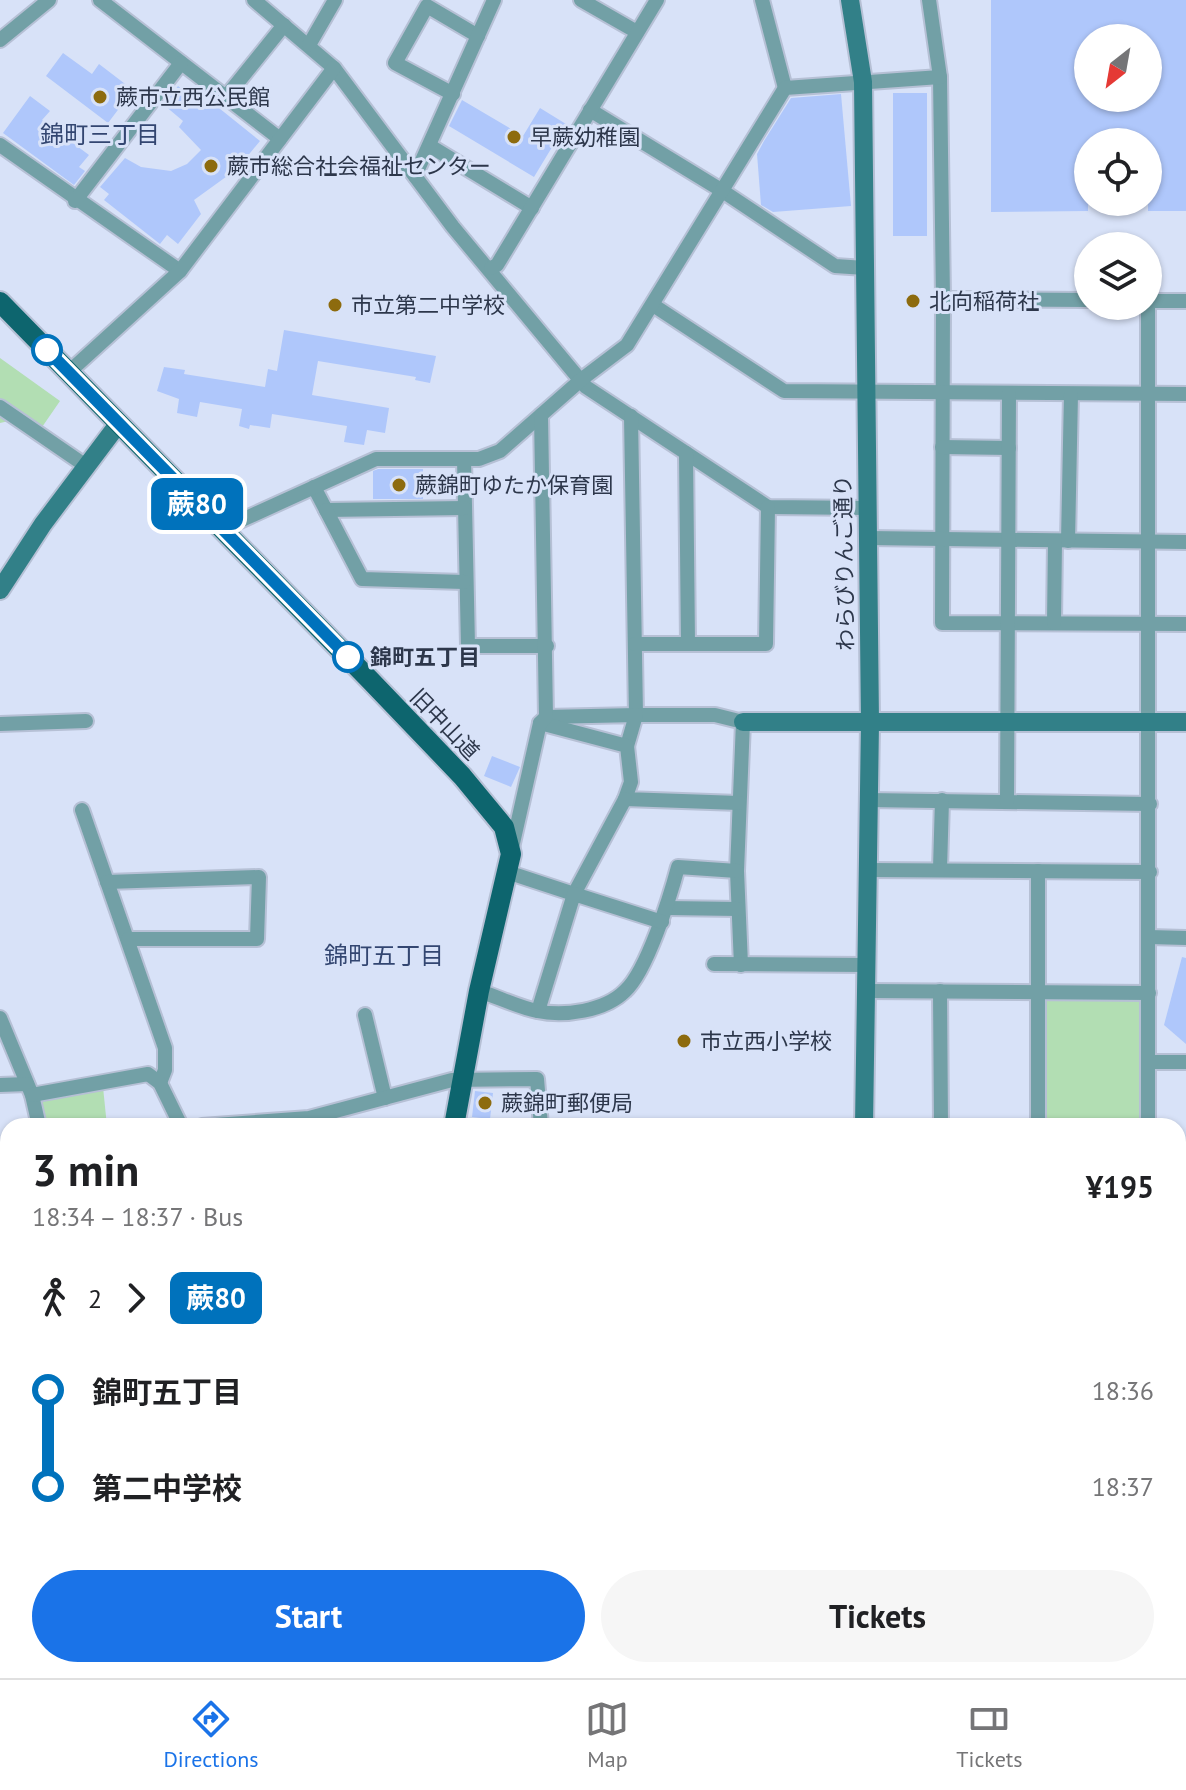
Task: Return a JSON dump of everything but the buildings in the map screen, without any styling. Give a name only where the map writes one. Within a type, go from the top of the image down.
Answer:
[{"type":"main road","name":"旧中山道","points":[[0,302],[470,785],[504,827],[509,863]]},
{"type":"main road","points":[[455,1118],[479,991],[509,863]]},
{"type":"street","points":[[0,40],[49,0]]},
{"type":"street","points":[[100,0],[280,139]]},
{"type":"street","points":[[254,0],[334,68],[415,176],[586,387],[768,507],[867,508]]},
{"type":"street","points":[[309,45],[335,0]]},
{"type":"street","points":[[415,176],[494,0]]},
{"type":"street","points":[[581,0],[637,32]]},
{"type":"street","points":[[491,268],[497,265],[657,0]]},
{"type":"street","points":[[222,529],[376,459],[479,459],[500,451],[582,379],[627,345],[785,88],[762,0]]},
{"type":"street","name":"わらびりんご通り","points":[[850,0],[863,82],[870,723],[864,1118]]},
{"type":"street","points":[[929,0],[940,77],[942,623],[1186,624]]},
{"type":"street","points":[[453,94],[395,63],[427,6],[478,36]]},
{"type":"street","points":[[226,97],[284,25]]},
{"type":"street","points":[[75,201],[181,63]]},
{"type":"street","points":[[69,372],[180,271],[334,68]]},
{"type":"street","points":[[785,88],[940,77]]},
{"type":"street","points":[[590,110],[721,190],[835,266],[865,268]]},
{"type":"street","points":[[0,145],[75,201],[180,271]]},
{"type":"street","points":[[430,146],[532,208]]},
{"type":"street","points":[[943,299],[1074,300]]},
{"type":"street","points":[[1162,301],[1186,301]]},
{"type":"street","points":[[653,305],[784,391],[1186,394]]},
{"type":"street","points":[[1148,320],[1151,722],[1148,1118]]},
{"type":"street","points":[[1007,802],[1009,394]]},
{"type":"street","points":[[1054,623],[1071,394]]},
{"type":"street","points":[[0,407],[86,466]]},
{"type":"street","points":[[541,415],[547,646],[543,720],[509,863],[574,894],[664,915],[738,909]]},
{"type":"street","points":[[538,1011],[574,894],[631,782],[627,746],[636,715],[631,416]]},
{"type":"street","points":[[0,590],[119,423]]},
{"type":"street","points":[[942,447],[1009,448]]},
{"type":"street","points":[[686,453],[688,644]]},
{"type":"street","points":[[464,459],[464,582],[468,646],[547,646]]},
{"type":"street","points":[[314,487],[362,579],[464,582]]},
{"type":"street","points":[[635,644],[766,644],[768,507]]},
{"type":"street","points":[[326,510],[464,508]]},
{"type":"street","points":[[868,538],[1186,542]]},
{"type":"street","points":[[543,720],[715,715],[743,722],[1186,722]]},
{"type":"street","points":[[543,720],[627,746]]},
{"type":"street","points":[[0,724],[86,721]]},
{"type":"street","points":[[741,965],[737,871],[743,722]]},
{"type":"street","points":[[625,799],[739,803]]},
{"type":"street","points":[[868,800],[1150,804]]},
{"type":"street","points":[[940,869],[942,800]]},
{"type":"street","points":[[82,810],[165,1048],[165,1070],[160,1083]]},
{"type":"street","points":[[479,991],[538,1011],[567,1013],[600,1006],[626,991],[664,915],[678,867],[737,871]]},
{"type":"street","points":[[868,870],[1150,872]]},
{"type":"street","points":[[1038,871],[1038,1118]]},
{"type":"street","points":[[107,882],[259,877],[257,939],[128,939]]},
{"type":"street","points":[[1149,937],[1186,938]]},
{"type":"street","points":[[714,964],[866,965]]},
{"type":"street","points":[[866,991],[1149,993]]},
{"type":"street","points":[[940,991],[941,1118]]},
{"type":"street","points":[[365,1015],[385,1098]]},
{"type":"street","points":[[0,1018],[30,1089],[37,1118]]},
{"type":"street","points":[[1148,1062],[1186,1062]]},
{"type":"street","points":[[0,1085],[30,1089],[148,1074],[160,1083],[177,1118]]},
{"type":"street","points":[[304,1118],[461,1080],[537,1079],[540,1118]]},
{"type":"green space","points":[[0,358],[60,401],[40,430],[22,418],[0,423]]},
{"type":"green space","points":[[1039,990],[1149,993],[1148,1118],[1038,1118]]},
{"type":"green space","points":[[103,1087],[106,1118],[42,1118],[38,1102]]},
{"type":"bus line","name":"蕨80","points":[[47,350],[348,657]]},
{"type":"place","name":"蕨市立西公民館","points":[[100,97]]},
{"type":"place","name":"早蕨幼稚園","points":[[514,137]]},
{"type":"place","name":"蕨市総合社会福祉センター","points":[[211,166]]},
{"type":"place","name":"北向稲荷社","points":[[913,301]]},
{"type":"place","name":"市立第二中学校","points":[[335,305]]},
{"type":"place","name":"蕨錦町ゆたか保育園","points":[[399,485]]},
{"type":"place","name":"錦町五丁目","points":[[348,657]]},
{"type":"place","name":"市立西小学校","points":[[684,1041]]},
{"type":"place","name":"蕨錦町郵便局","points":[[485,1103]]},
{"type":"district","name":"錦町三丁目","points":[[100,135]]},
{"type":"district","name":"錦町五丁目","points":[[384,956]]}]
